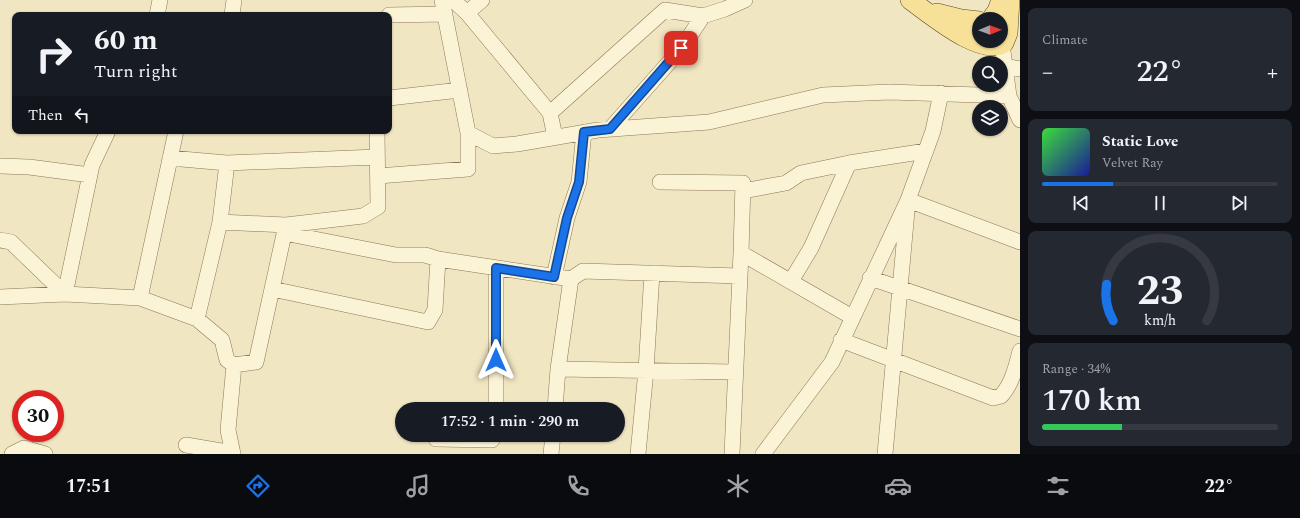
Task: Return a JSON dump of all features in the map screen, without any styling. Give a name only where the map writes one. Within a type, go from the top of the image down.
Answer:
[{"type":"main road","points":[[996,12],[1001,0]]},
{"type":"main road","points":[[1008,33],[1010,0]]},
{"type":"main road","points":[[917,5],[947,26],[972,40]]},
{"type":"main road","points":[[917,5],[961,19],[972,20]]},
{"type":"street","points":[[158,12],[160,0]]},
{"type":"street","points":[[232,12],[234,0]]},
{"type":"street","points":[[453,0],[467,14],[550,113],[555,138]]},
{"type":"street","points":[[467,14],[482,0]]},
{"type":"street","points":[[550,113],[665,10],[703,16],[725,9],[745,0]]},
{"type":"street","points":[[378,176],[468,170],[468,133],[443,7],[392,16]]},
{"type":"street","points":[[610,129],[681,48],[703,16]]},
{"type":"street","points":[[1008,67],[1020,69]]},
{"type":"street","points":[[1008,88],[1009,96],[1020,120]]},
{"type":"street","points":[[392,98],[460,90]]},
{"type":"street","points":[[468,133],[493,146],[517,144],[610,129],[709,122],[823,95],[889,92],[1009,96]]},
{"type":"street","points":[[763,454],[832,362],[870,278],[908,200],[933,131],[941,93]]},
{"type":"street","points":[[554,277],[567,218],[579,182],[584,132]]},
{"type":"street","points":[[65,294],[92,165],[107,134]]},
{"type":"street","points":[[140,298],[175,134]]},
{"type":"street","points":[[285,229],[363,216],[378,207],[377,134]]},
{"type":"street","points":[[743,191],[786,183],[801,173],[849,163],[926,151]]},
{"type":"street","points":[[170,158],[227,163],[377,157]]},
{"type":"street","points":[[197,319],[220,222],[227,163]]},
{"type":"street","points":[[791,281],[811,248],[849,163]]},
{"type":"street","points":[[0,166],[29,166],[90,175]]},
{"type":"street","points":[[660,182],[743,183],[732,454]]},
{"type":"street","points":[[908,200],[1020,242]]},
{"type":"street","points":[[885,454],[908,200]]},
{"type":"street","points":[[220,222],[285,229],[396,255],[425,255],[438,259],[571,279],[584,271],[739,276]]},
{"type":"street","points":[[0,297],[65,294],[140,298],[197,319],[222,340],[227,360],[234,365],[256,362],[285,229]]},
{"type":"street","points":[[0,240],[11,242],[65,294]]},
{"type":"street","points":[[741,253],[852,317]]},
{"type":"street","points":[[272,289],[428,322],[435,310],[438,259]]},
{"type":"street","points":[[496,268],[496,402]]},
{"type":"street","points":[[638,454],[646,370],[652,273]]},
{"type":"street","points":[[870,278],[1020,329]]},
{"type":"street","points":[[556,402],[558,369],[571,279]]},
{"type":"street","points":[[841,340],[993,398],[998,398],[1003,394],[1018,368]]},
{"type":"street","points":[[186,445],[233,454],[228,430],[234,365]]},
{"type":"street","points":[[558,369],[735,372]]},
{"type":"street","points":[[478,442],[492,443]]},
{"type":"street","points":[[551,454],[552,442]]},
{"type":"street","points":[[12,454],[24,448],[44,454]]},
{"type":"route","points":[[496,360],[496,268],[554,277],[567,218],[579,182],[584,132],[610,129],[681,48]]}]
